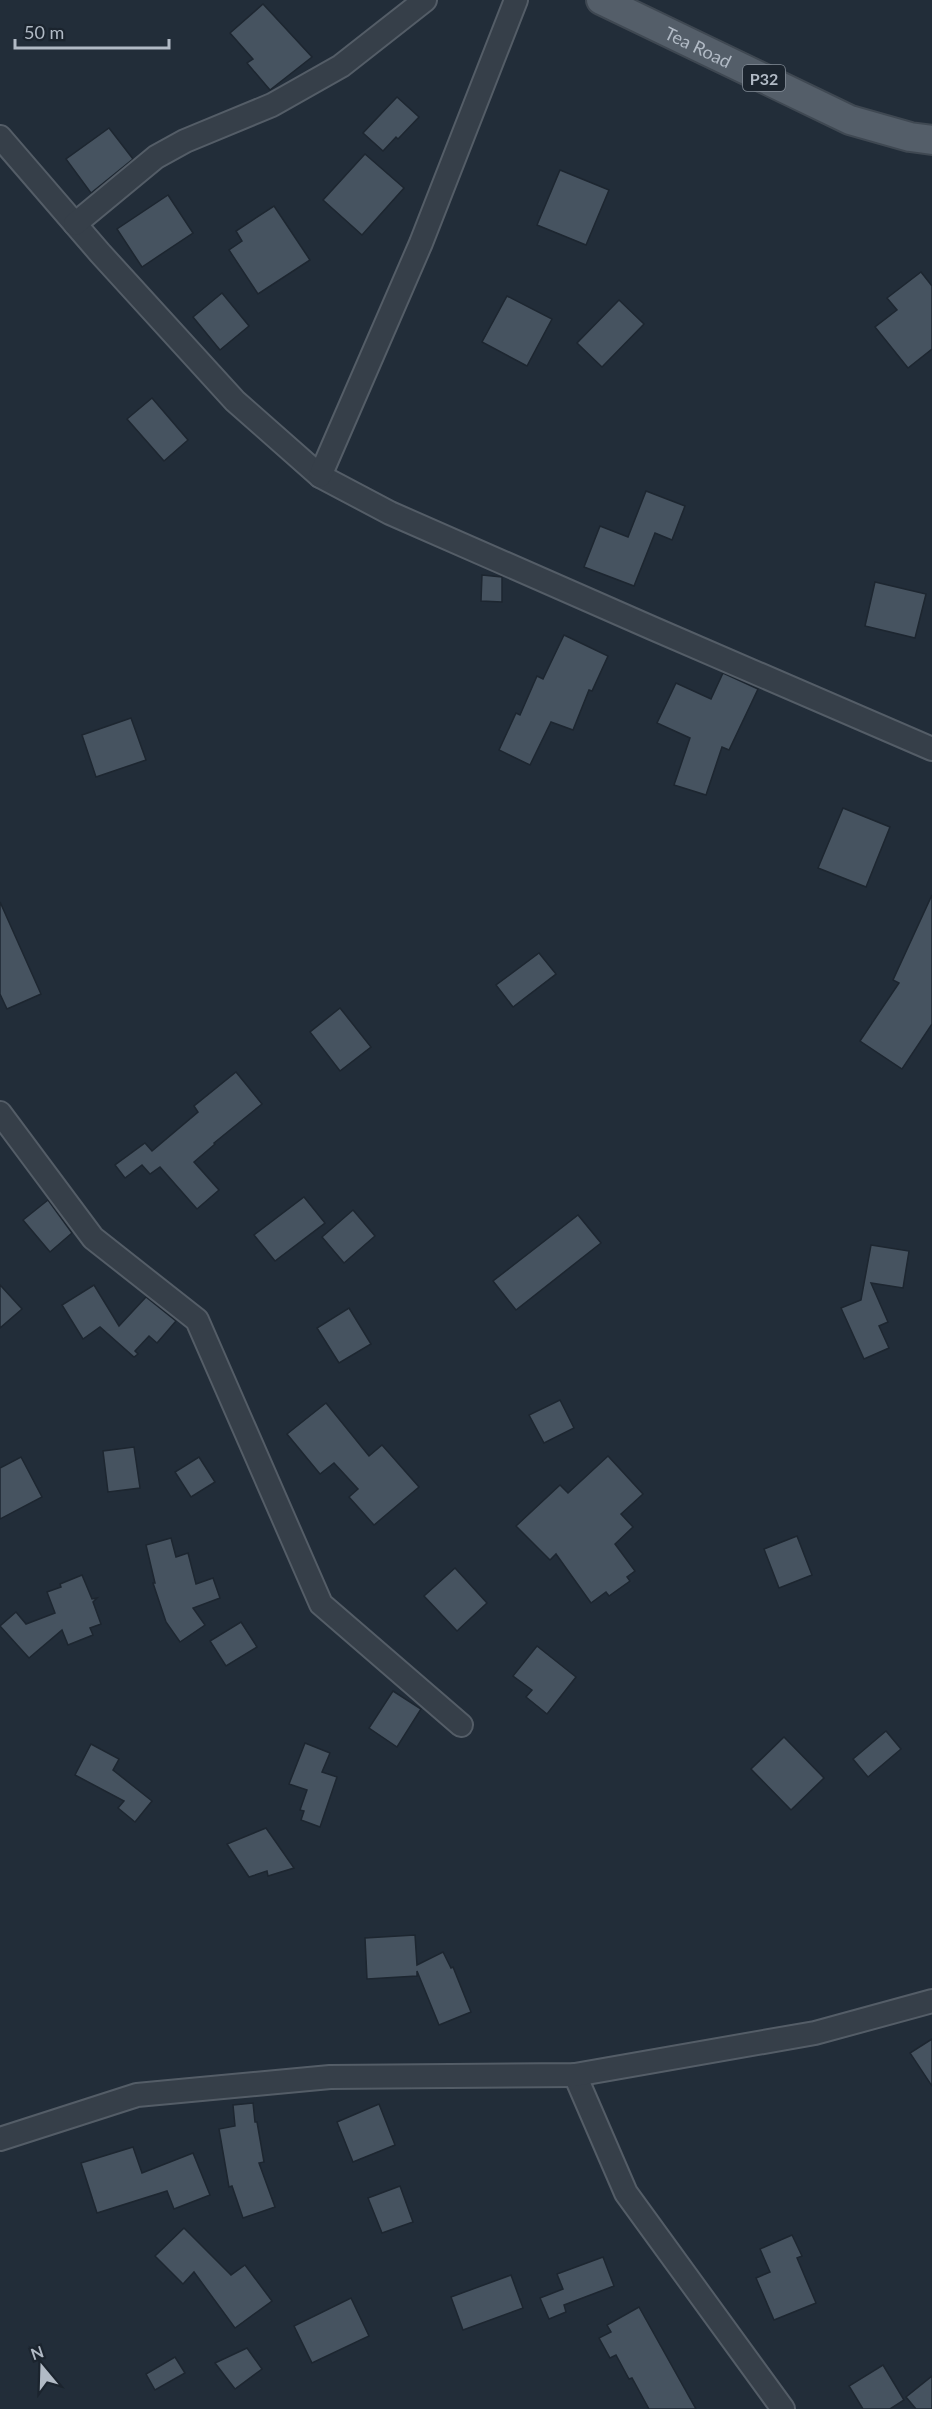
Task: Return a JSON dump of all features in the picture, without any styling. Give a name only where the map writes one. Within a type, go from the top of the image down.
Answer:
[{"type":"main road","name":"Tea Road","points":[[601,0],[850,120],[910,137],[932,140]]},
{"type":"street","points":[[75,224],[156,157],[185,141],[272,105],[341,66],[425,0]]},
{"type":"street","points":[[320,476],[420,243],[516,0]]},
{"type":"street","points":[[0,137],[75,224],[236,401],[320,476],[390,513],[932,748]]},
{"type":"street","points":[[0,1113],[93,1238],[197,1320],[321,1604],[461,1725]]},
{"type":"street","points":[[0,2139],[137,2095],[330,2077],[575,2075],[815,2033],[932,2001]]},
{"type":"street","points":[[575,2075],[626,2193],[783,2409]]},
{"type":"building","points":[[263,4],[312,57],[270,90],[247,63],[253,59],[230,33]]},
{"type":"building","points":[[397,97],[419,117],[383,151],[363,133]]},
{"type":"building","points":[[109,128],[133,159],[91,193],[66,159]]},
{"type":"building","points":[[365,154],[404,188],[362,235],[323,200]]},
{"type":"building","points":[[560,170],[609,190],[586,245],[537,225]]},
{"type":"building","points":[[168,195],[193,233],[142,267],[117,229]]},
{"type":"building","points":[[274,206],[310,260],[258,294],[229,250],[242,241],[236,231]]},
{"type":"building","points":[[921,272],[932,286],[932,349],[908,368],[875,327],[897,310],[887,298]]},
{"type":"building","points":[[222,293],[249,326],[220,350],[193,317]]},
{"type":"building","points":[[507,296],[552,319],[527,366],[482,342]]},
{"type":"building","points":[[619,300],[644,324],[602,367],[577,343]]},
{"type":"building","points":[[152,398],[188,440],[164,461],[127,419]]},
{"type":"building","points":[[646,491],[685,506],[672,540],[655,533],[634,586],[584,567],[600,526],[628,537]]},
{"type":"building","points":[[482,575],[502,577],[502,602],[481,601]]},
{"type":"building","points":[[875,582],[926,594],[915,638],[865,626]]},
{"type":"building","points":[[564,635],[608,656],[592,691],[589,690],[573,730],[551,722],[530,765],[499,750],[516,713],[520,715],[537,676],[543,679]]},
{"type":"building","points":[[723,673],[758,689],[729,750],[722,747],[706,795],[674,785],[690,738],[657,723],[676,683],[711,699]]},
{"type":"building","points":[[131,718],[146,760],[96,777],[82,735]]},
{"type":"building","points":[[843,808],[890,827],[866,887],[818,868]]},
{"type":"building","points":[[932,895],[932,1024],[902,1069],[860,1041],[899,983],[893,980]]},
{"type":"building","points":[[0,902],[41,994],[7,1009],[0,994]]},
{"type":"building","points":[[539,953],[556,974],[513,1007],[496,985]]},
{"type":"building","points":[[340,1008],[371,1047],[340,1071],[310,1032]]},
{"type":"building","points":[[236,1072],[262,1104],[194,1162],[219,1190],[197,1209],[160,1167],[150,1174],[142,1165],[125,1178],[115,1165],[145,1143],[152,1151],[198,1112],[194,1106]]},
{"type":"building","points":[[304,1197],[325,1223],[275,1261],[254,1235]]},
{"type":"building","points":[[48,1200],[72,1233],[50,1252],[23,1220]]},
{"type":"building","points":[[353,1210],[375,1236],[344,1263],[322,1237]]},
{"type":"building","points":[[578,1215],[601,1243],[516,1310],[493,1281]]},
{"type":"building","points":[[871,1245],[909,1251],[903,1288],[871,1283],[888,1322],[879,1326],[889,1348],[864,1359],[841,1308],[861,1300]]},
{"type":"building","points":[[0,1285],[22,1309],[0,1328]]},
{"type":"building","points":[[94,1285],[119,1326],[146,1297],[176,1321],[157,1343],[149,1336],[135,1351],[138,1354],[134,1357],[100,1327],[83,1339],[62,1305]]},
{"type":"building","points":[[349,1308],[371,1344],[339,1363],[317,1328]]},
{"type":"building","points":[[560,1400],[574,1428],[544,1443],[529,1415]]},
{"type":"building","points":[[326,1403],[369,1456],[382,1445],[419,1487],[374,1525],[349,1497],[358,1489],[334,1463],[320,1474],[287,1434]]},
{"type":"building","points":[[134,1447],[140,1488],[108,1492],[103,1451]]},
{"type":"building","points":[[608,1456],[643,1494],[621,1514],[633,1527],[615,1544],[635,1571],[627,1577],[630,1581],[609,1596],[606,1592],[591,1603],[556,1554],[550,1560],[516,1526],[560,1485],[568,1493]]},
{"type":"building","points":[[21,1457],[42,1497],[0,1519],[0,1468]]},
{"type":"building","points":[[199,1457],[215,1482],[191,1497],[175,1472]]},
{"type":"building","points":[[797,1536],[812,1575],[779,1588],[764,1549]]},
{"type":"building","points":[[171,1538],[176,1557],[188,1553],[196,1584],[213,1578],[220,1598],[193,1608],[205,1625],[180,1642],[166,1622],[153,1583],[155,1583],[146,1545]]},
{"type":"building","points":[[455,1568],[487,1603],[457,1631],[424,1596]]},
{"type":"building","points":[[82,1575],[92,1599],[97,1598],[93,1602],[101,1624],[90,1628],[93,1635],[68,1645],[62,1630],[29,1658],[0,1626],[16,1612],[26,1624],[55,1613],[47,1592]]},
{"type":"building","points":[[241,1622],[257,1647],[226,1666],[210,1641]]},
{"type":"building","points":[[537,1646],[576,1677],[547,1714],[526,1697],[532,1690],[513,1676]]},
{"type":"building","points":[[393,1691],[421,1709],[397,1747],[369,1728]]},
{"type":"building","points":[[886,1731],[901,1749],[868,1777],[853,1759]]},
{"type":"building","points":[[784,1737],[824,1778],[791,1810],[751,1769]]},
{"type":"building","points":[[305,1743],[330,1753],[322,1772],[337,1777],[320,1827],[301,1820],[304,1811],[300,1810],[307,1790],[289,1784]]},
{"type":"building","points":[[91,1744],[119,1759],[113,1770],[152,1801],[135,1822],[118,1808],[124,1801],[75,1775]]},
{"type":"building","points":[[266,1828],[294,1868],[268,1876],[267,1871],[249,1877],[227,1844]]},
{"type":"building","points":[[415,1935],[417,1965],[443,1952],[451,1968],[453,1967],[471,2012],[439,2025],[417,1971],[417,1976],[367,1979],[365,1938]]},
{"type":"building","points":[[932,2039],[932,2086],[910,2053]]},
{"type":"building","points":[[253,2103],[264,2162],[259,2163],[275,2207],[243,2218],[232,2186],[229,2187],[219,2129],[235,2126],[233,2105]]},
{"type":"building","points":[[379,2104],[395,2145],[353,2162],[337,2122]]},
{"type":"building","points":[[133,2147],[142,2173],[193,2153],[210,2195],[174,2209],[167,2191],[97,2213],[81,2163]]},
{"type":"building","points":[[400,2186],[413,2222],[382,2233],[368,2198]]},
{"type":"building","points":[[184,2228],[231,2275],[245,2265],[272,2301],[235,2328],[194,2272],[183,2284],[155,2256]]},
{"type":"building","points":[[792,2235],[802,2256],[797,2258],[816,2303],[774,2320],[756,2278],[770,2272],[760,2249]]},
{"type":"building","points":[[603,2257],[614,2286],[564,2305],[566,2312],[549,2319],[540,2298],[563,2289],[557,2274]]},
{"type":"building","points":[[511,2275],[523,2308],[463,2330],[451,2297]]},
{"type":"building","points":[[351,2298],[369,2336],[312,2363],[294,2326]]},
{"type":"building","points":[[639,2307],[696,2409],[649,2409],[616,2355],[610,2358],[599,2338],[611,2332],[607,2325]]},
{"type":"building","points":[[247,2348],[262,2369],[235,2389],[215,2363]]},
{"type":"building","points":[[175,2357],[185,2373],[155,2390],[146,2374]]},
{"type":"building","points":[[883,2365],[904,2400],[890,2409],[863,2409],[849,2386]]},
{"type":"building","points":[[932,2376],[932,2409],[916,2409],[906,2397]]}]
